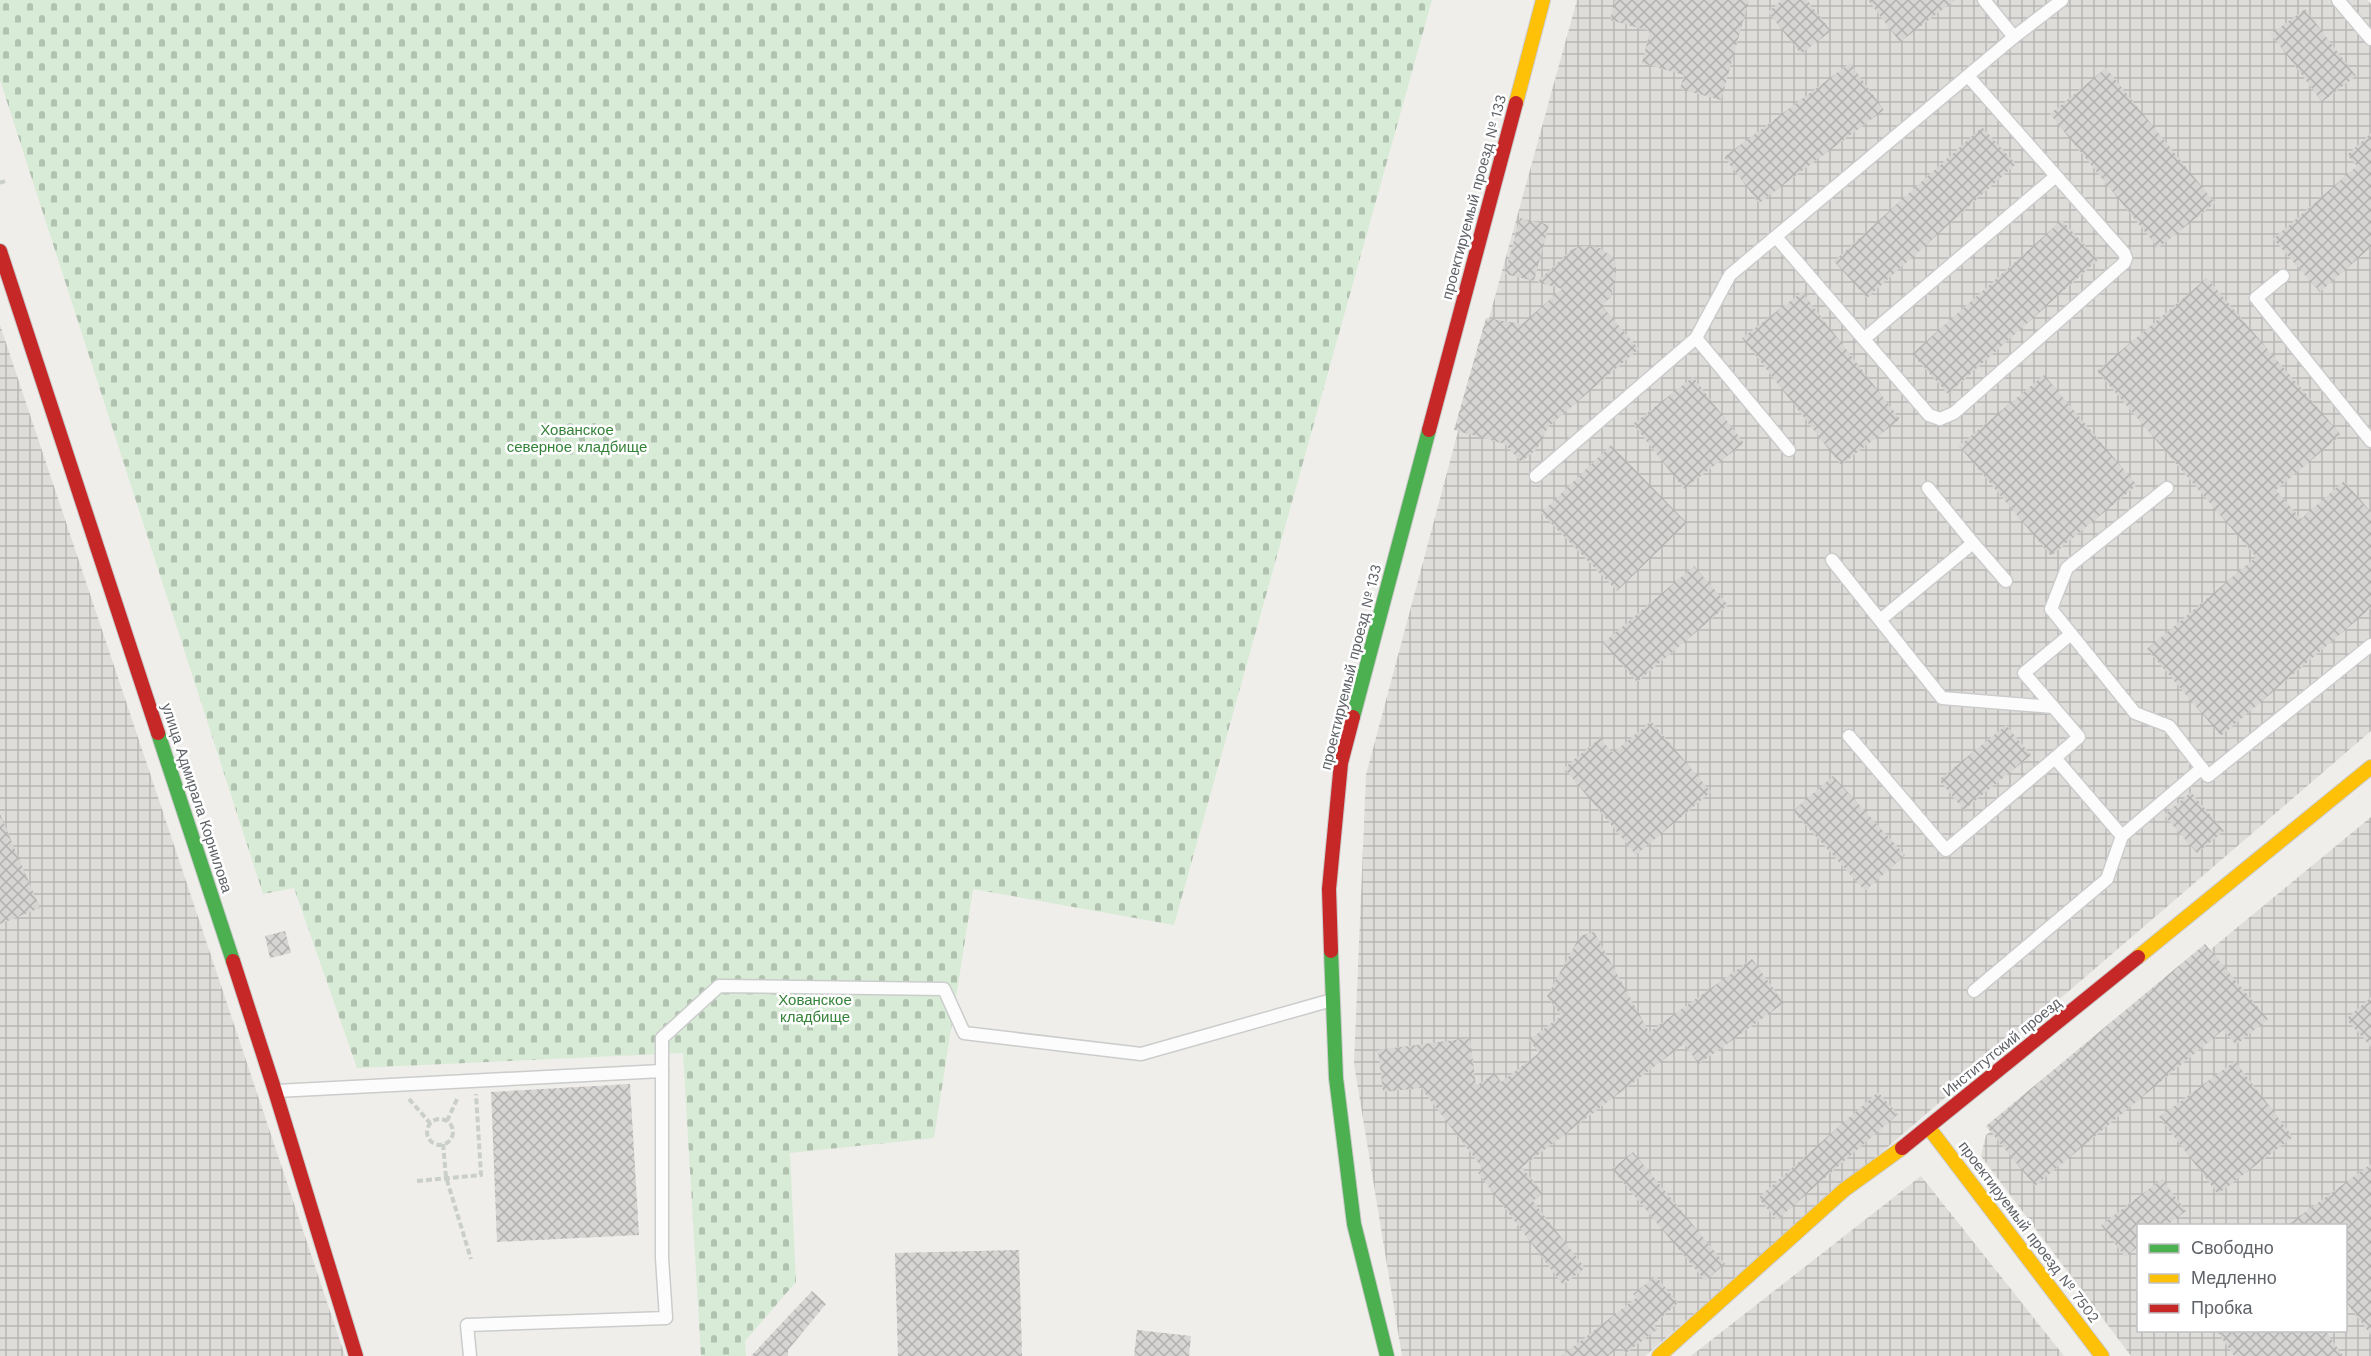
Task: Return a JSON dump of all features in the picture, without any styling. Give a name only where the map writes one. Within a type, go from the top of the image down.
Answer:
[{"type":"street","name":"проектируемый проезд № 133","points":[[1387,1356],[1354,1224],[1336,1078],[1329,889],[1341,763],[1543,0]]},
{"type":"street","name":"улица Адмирала Корнилова","points":[[0,251],[275,1091],[356,1356]]},
{"type":"street","name":"Институтский проезд","points":[[1659,1356],[1844,1190],[1929,1128],[2371,767]]},
{"type":"street","name":"проектируемый проезд № 7502","points":[[1929,1128],[2102,1356]]},
{"type":"lane","points":[[1984,0],[2014,37]]},
{"type":"lane","points":[[1536,476],[1696,338],[1730,275],[2014,37],[2062,0]]},
{"type":"lane","points":[[2338,0],[2371,39]]},
{"type":"lane","points":[[1776,237],[1929,415],[1940,419],[1954,414],[2124,263],[2126,258],[1968,76]]},
{"type":"lane","points":[[1864,339],[2056,176]]},
{"type":"lane","points":[[2283,276],[2256,298],[2371,441]]},
{"type":"lane","points":[[1696,338],[1789,450]]},
{"type":"lane","points":[[1928,488],[2006,581]]},
{"type":"lane","points":[[2167,488],[2067,568],[2051,609],[2135,713],[2169,726],[2208,776],[2371,645]]},
{"type":"lane","points":[[1880,620],[1973,543]]},
{"type":"lane","points":[[1832,560],[1942,698],[2053,707]]},
{"type":"lane","points":[[1849,736],[1946,850],[2079,737],[2024,673],[2071,634]]},
{"type":"lane","points":[[2055,758],[2122,836]]},
{"type":"lane","points":[[1974,991],[2107,879],[2122,836],[2202,768]]},
{"type":"lane","points":[[470,1356],[467,1326],[666,1318],[662,1258],[662,1038],[719,986],[944,989],[964,1033],[1141,1054],[1333,999]]},
{"type":"lane","points":[[275,1091],[662,1071]]},
{"type":"path","points":[[0,183],[5,181]]},
{"type":"path","points":[[447,1121],[471,1081]]},
{"type":"path","points":[[417,1181],[481,1175],[471,1081]]},
{"type":"path","points":[[396,1084],[430,1123]]},
{"type":"path","points":[[437,1119],[447,1121],[453,1131],[450,1139],[443,1144],[436,1144],[430,1140],[427,1134],[430,1123],[437,1119]]},
{"type":"path","points":[[443,1144],[446,1177],[471,1259]]},
{"type":"shaded area","points":[[1577,0],[2367,0],[2371,4],[2371,731],[1645,1356],[1402,1356],[1354,1064],[1366,775]]},
{"type":"shaded area","points":[[0,325],[345,1356],[0,1356]]},
{"type":"shaded area","points":[[2371,817],[2371,1356],[2131,1356],[1981,1156],[1986,1135]]},
{"type":"shaded area","points":[[1921,1176],[2064,1356],[1691,1356]]},
{"type":"green space","name":"Хованское северное кладбище","points":[[0,0],[1432,0],[1174,925],[973,889],[934,1138],[790,1153],[796,1282],[745,1341],[746,1356],[701,1356],[683,1053],[357,1068],[294,888],[263,894],[0,80]]},
{"type":"building","points":[[1615,0],[1749,0],[1721,100],[1680,89],[1684,75],[1642,63],[1650,31],[1610,20]]},
{"type":"building","points":[[1782,0],[1807,0],[1831,31],[1801,54],[1768,12]]},
{"type":"building","points":[[1868,0],[1955,0],[1900,42]]},
{"type":"building","points":[[2305,9],[2356,76],[2322,102],[2271,34]]},
{"type":"building","points":[[1850,63],[1884,110],[1759,203],[1724,157]]},
{"type":"building","points":[[2106,68],[2215,203],[2158,248],[2050,114]]},
{"type":"building","points":[[1982,127],[2016,164],[1867,298],[1834,261]]},
{"type":"building","points":[[2371,133],[2371,247],[2320,292],[2273,239],[2357,166],[2347,155]]},
{"type":"building","points":[[1520,218],[1549,225],[1534,281],[1505,274]]},
{"type":"building","points":[[2062,220],[2098,260],[1948,394],[1912,354]]},
{"type":"building","points":[[1584,246],[1598,247],[1610,255],[1616,263],[1616,277],[1610,298],[1601,305],[1639,349],[1548,427],[1537,449],[1521,462],[1505,444],[1454,430],[1486,318],[1522,324],[1562,289],[1537,282],[1572,249]]},
{"type":"building","points":[[2207,278],[2341,435],[2276,490],[2301,519],[2344,481],[2371,512],[2371,608],[2221,736],[2147,649],[2256,557],[2097,371]]},
{"type":"building","points":[[1802,292],[1900,419],[1841,465],[1742,338]]},
{"type":"building","points":[[2044,375],[2137,485],[2051,556],[1959,446]]},
{"type":"building","points":[[1693,377],[1744,443],[1684,489],[1633,424]]},
{"type":"building","points":[[1611,445],[1687,523],[1617,591],[1541,513]]},
{"type":"building","points":[[1694,566],[1728,605],[1637,682],[1603,643]]},
{"type":"building","points":[[1651,721],[1711,792],[1636,855],[1564,768],[1600,738],[1613,753]]},
{"type":"building","points":[[2006,725],[2031,755],[1964,810],[1939,780]]},
{"type":"building","points":[[1833,776],[1905,855],[1865,891],[1793,811]]},
{"type":"building","points":[[2191,792],[2224,831],[2197,853],[2164,815]]},
{"type":"building","points":[[0,814],[40,908],[0,924]]},
{"type":"building","points":[[285,931],[291,953],[270,958],[265,936]]},
{"type":"building","points":[[1594,932],[1649,1032],[1752,959],[1784,1003],[1699,1064],[1684,1044],[1522,1167],[1543,1193],[1533,1201],[1585,1268],[1563,1285],[1478,1173],[1483,1169],[1421,1088],[1383,1092],[1378,1050],[1470,1038],[1476,1086],[1495,1073],[1501,1082],[1539,1053],[1529,1040],[1561,1016],[1547,996],[1580,936]]},
{"type":"building","points":[[2205,944],[2268,1019],[2236,1045],[2223,1030],[2035,1186],[1986,1126]]},
{"type":"building","points":[[2371,997],[2371,1047],[2346,1019]]},
{"type":"building","points":[[2235,1061],[2293,1137],[2218,1194],[2159,1117]]},
{"type":"building","points":[[630,1084],[639,1235],[497,1242],[491,1092]]},
{"type":"building","points":[[1878,1092],[1898,1114],[1777,1220],[1758,1198]]},
{"type":"building","points":[[1633,1152],[1725,1264],[1705,1281],[1612,1169]]},
{"type":"building","points":[[2371,1164],[2371,1335],[2347,1303],[2347,1224],[2289,1224]]},
{"type":"building","points":[[2162,1179],[2186,1211],[2169,1224],[2137,1224],[2137,1248],[2125,1257],[2101,1225]]},
{"type":"building","points":[[1019,1250],[1022,1356],[898,1356],[895,1253]]},
{"type":"building","points":[[1656,1276],[1678,1303],[1654,1324],[1658,1329],[1626,1353],[1620,1346],[1608,1356],[1561,1356],[1636,1298],[1633,1294]]},
{"type":"building","points":[[812,1291],[826,1304],[788,1350],[788,1356],[751,1356]]},
{"type":"building","points":[[1137,1330],[1191,1336],[1189,1356],[1134,1356]]},
{"type":"building","points":[[2217,1332],[2326,1332],[2343,1356],[2234,1356]]},
{"type":"traffic: fast","points":[[1353,717],[1429,430]]},
{"type":"traffic: fast","points":[[158,733],[233,961]]},
{"type":"traffic: fast","points":[[1331,951],[1336,1078],[1354,1224],[1387,1356]]},
{"type":"traffic: slow","points":[[1516,103],[1543,0]]},
{"type":"traffic: slow","points":[[2138,957],[2371,767]]},
{"type":"traffic: slow","points":[[1929,1128],[2102,1356]]},
{"type":"traffic: slow","points":[[1659,1356],[1844,1190],[1902,1148]]},
{"type":"traffic: jam","points":[[1429,430],[1516,103]]},
{"type":"traffic: jam","points":[[0,251],[158,733]]},
{"type":"traffic: jam","points":[[1331,951],[1329,889],[1341,763],[1353,717]]},
{"type":"traffic: jam","points":[[1902,1148],[2138,957]]},
{"type":"traffic: jam","points":[[233,961],[356,1356]]},
{"type":"park label","name":"Хованское кладбище","points":[[815,1008]]}]
